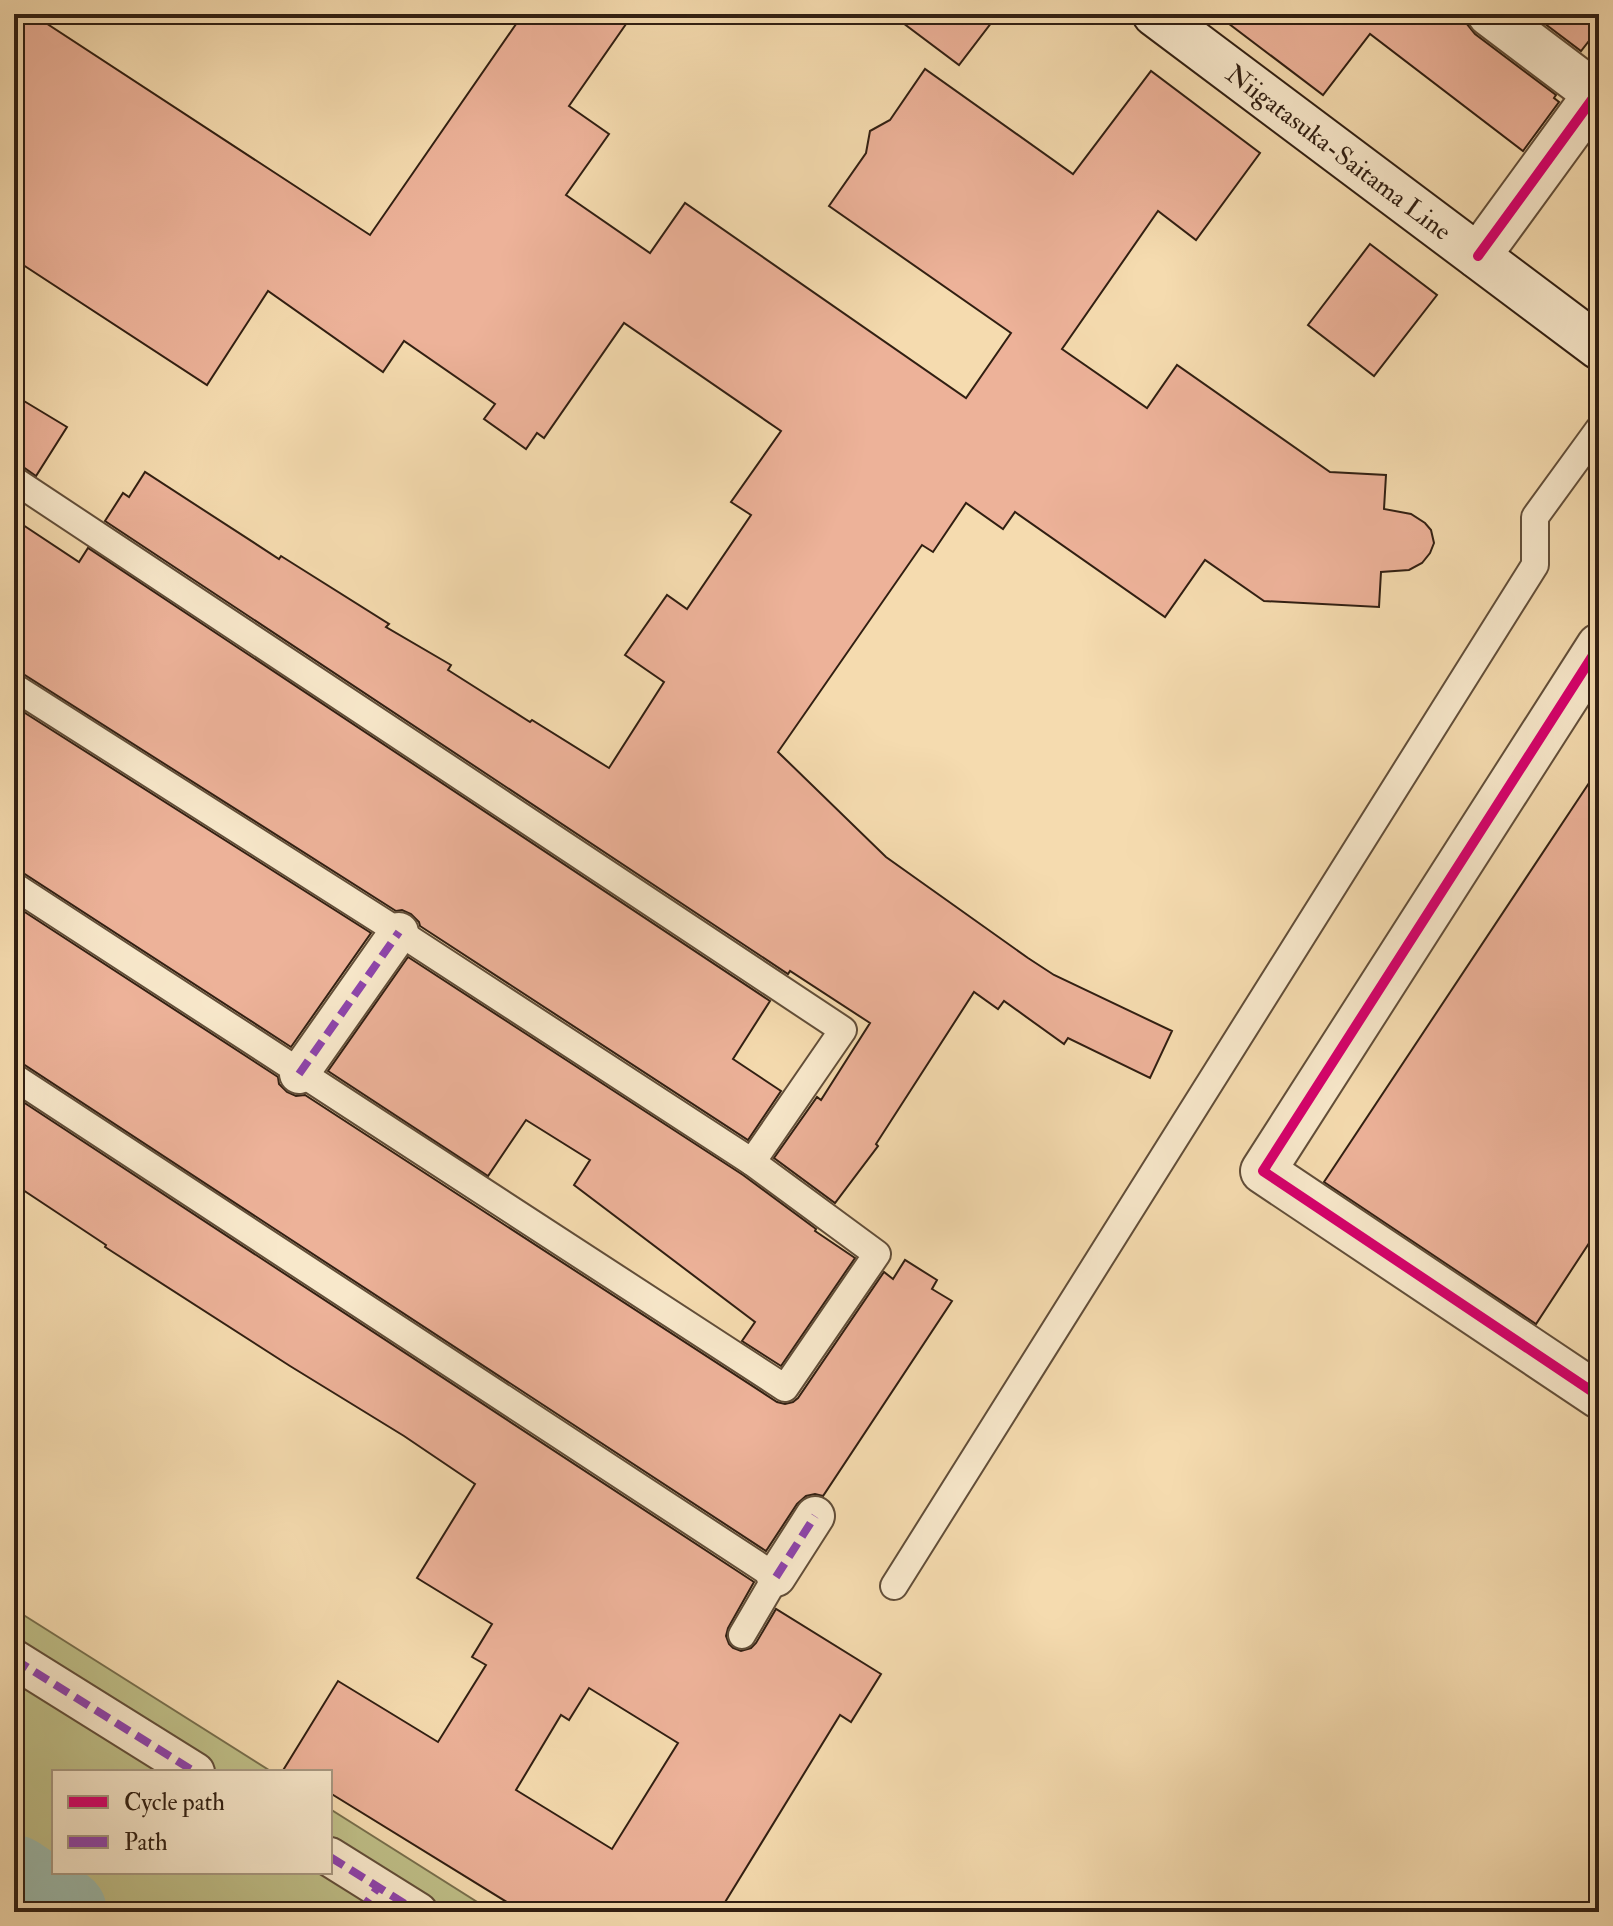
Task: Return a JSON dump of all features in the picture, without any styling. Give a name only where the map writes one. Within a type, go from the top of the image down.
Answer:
[{"type":"street","name":"Niigatasuka-Saitama Line","points":[[1155,14],[1599,347]]},
{"type":"street","points":[[1478,256],[1598,92],[1490,14]]},
{"type":"street","points":[[1599,646],[1263,1171],[1599,1396]]},
{"type":"street","points":[[299,1074],[399,932]]},
{"type":"street","points":[[776,1577],[815,1516]]},
{"type":"street","points":[[14,1659],[192,1770]]},
{"type":"street","points":[[332,1859],[369,1900],[418,1912]]},
{"type":"lane","points":[[894,1586],[1535,565],[1535,517],[1599,429]]},
{"type":"lane","points":[[14,480],[843,1030],[752,1162]]},
{"type":"lane","points":[[14,687],[752,1162],[877,1254],[785,1388],[14,886]]},
{"type":"lane","points":[[14,1077],[776,1577],[742,1635]]},
{"type":"green space","points":[[14,1609],[269,1770],[52,1770],[52,1874],[332,1874],[332,1810],[493,1912],[14,1912]]},
{"type":"building","points":[[14,14],[32,14],[370,235],[523,14],[633,14],[569,106],[609,134],[566,195],[650,253],[685,203],[966,398],[1011,333],[829,206],[866,153],[870,131],[890,120],[925,69],[1073,174],[1151,71],[1260,153],[1196,240],[1158,211],[1062,349],[1147,408],[1177,365],[1330,472],[1386,475],[1384,509],[1411,514],[1431,530],[1434,543],[1422,563],[1409,570],[1381,572],[1379,607],[1264,601],[1205,560],[1165,617],[1015,512],[1003,529],[966,503],[933,552],[922,545],[778,752],[886,857],[1028,958],[1054,975],[1172,1031],[1150,1078],[1068,1038],[1064,1044],[1004,1001],[998,1009],[974,992],[876,1144],[878,1146],[835,1203],[774,1158],[817,1097],[821,1100],[870,1023],[790,971],[788,974],[105,521],[123,493],[129,497],[145,472],[279,559],[281,556],[389,624],[386,627],[451,665],[448,670],[609,768],[664,682],[625,655],[667,595],[687,609],[751,515],[731,502],[781,431],[624,323],[544,438],[537,433],[526,449],[484,419],[495,404],[404,341],[383,372],[268,291],[207,385],[14,259]]},
{"type":"building","points":[[891,14],[998,14],[959,65]]},
{"type":"building","points":[[1216,14],[1466,14],[1467,24],[1475,34],[1556,95],[1554,98],[1559,102],[1523,151],[1370,34],[1323,95]]},
{"type":"building","points":[[1532,14],[1599,14],[1599,28],[1581,51]]},
{"type":"building","points":[[1370,244],[1437,295],[1374,376],[1308,325]]},
{"type":"building","points":[[14,395],[67,427],[36,476],[14,464]]},
{"type":"building","points":[[14,519],[79,562],[88,548],[770,1001],[733,1059],[781,1091],[748,1140],[420,926],[411,914],[396,911],[14,671]]},
{"type":"building","points":[[14,706],[371,933],[291,1047],[14,870]]},
{"type":"building","points":[[1599,768],[1599,1228],[1536,1324],[1324,1182]]},
{"type":"building","points":[[14,905],[278,1077],[279,1084],[287,1092],[296,1096],[305,1095],[777,1402],[785,1404],[798,1398],[884,1272],[893,1279],[905,1260],[937,1280],[932,1289],[952,1301],[823,1496],[806,1496],[797,1504],[766,1551],[14,1061]]},
{"type":"building","points":[[408,957],[743,1175],[855,1258],[781,1366],[742,1341],[755,1322],[574,1185],[590,1160],[526,1120],[488,1176],[328,1071]]},
{"type":"building","points":[[14,1096],[754,1582],[728,1628],[726,1636],[733,1648],[741,1651],[751,1648],[776,1609],[881,1674],[851,1722],[840,1715],[719,1912],[523,1912],[332,1794],[332,1770],[283,1770],[338,1681],[438,1742],[486,1665],[472,1657],[492,1624],[417,1578],[475,1484],[14,1184]],"holes":[[[589,1688],[678,1743],[612,1849],[516,1790],[561,1715],[569,1720]]]},
{"type":"waterway","points":[[14,1879],[63,1912]]},
{"type":"marked path","points":[[299,1074],[399,932]]},
{"type":"marked path","points":[[776,1577],[815,1516]]},
{"type":"marked path","points":[[14,1659],[192,1770]]},
{"type":"marked path","points":[[332,1858],[418,1912]]},
{"type":"marked path","points":[[360,1912],[378,1887]]},
{"type":"cycle path","points":[[1478,256],[1599,90]]},
{"type":"cycle path","points":[[1599,646],[1263,1171],[1599,1396]]}]
